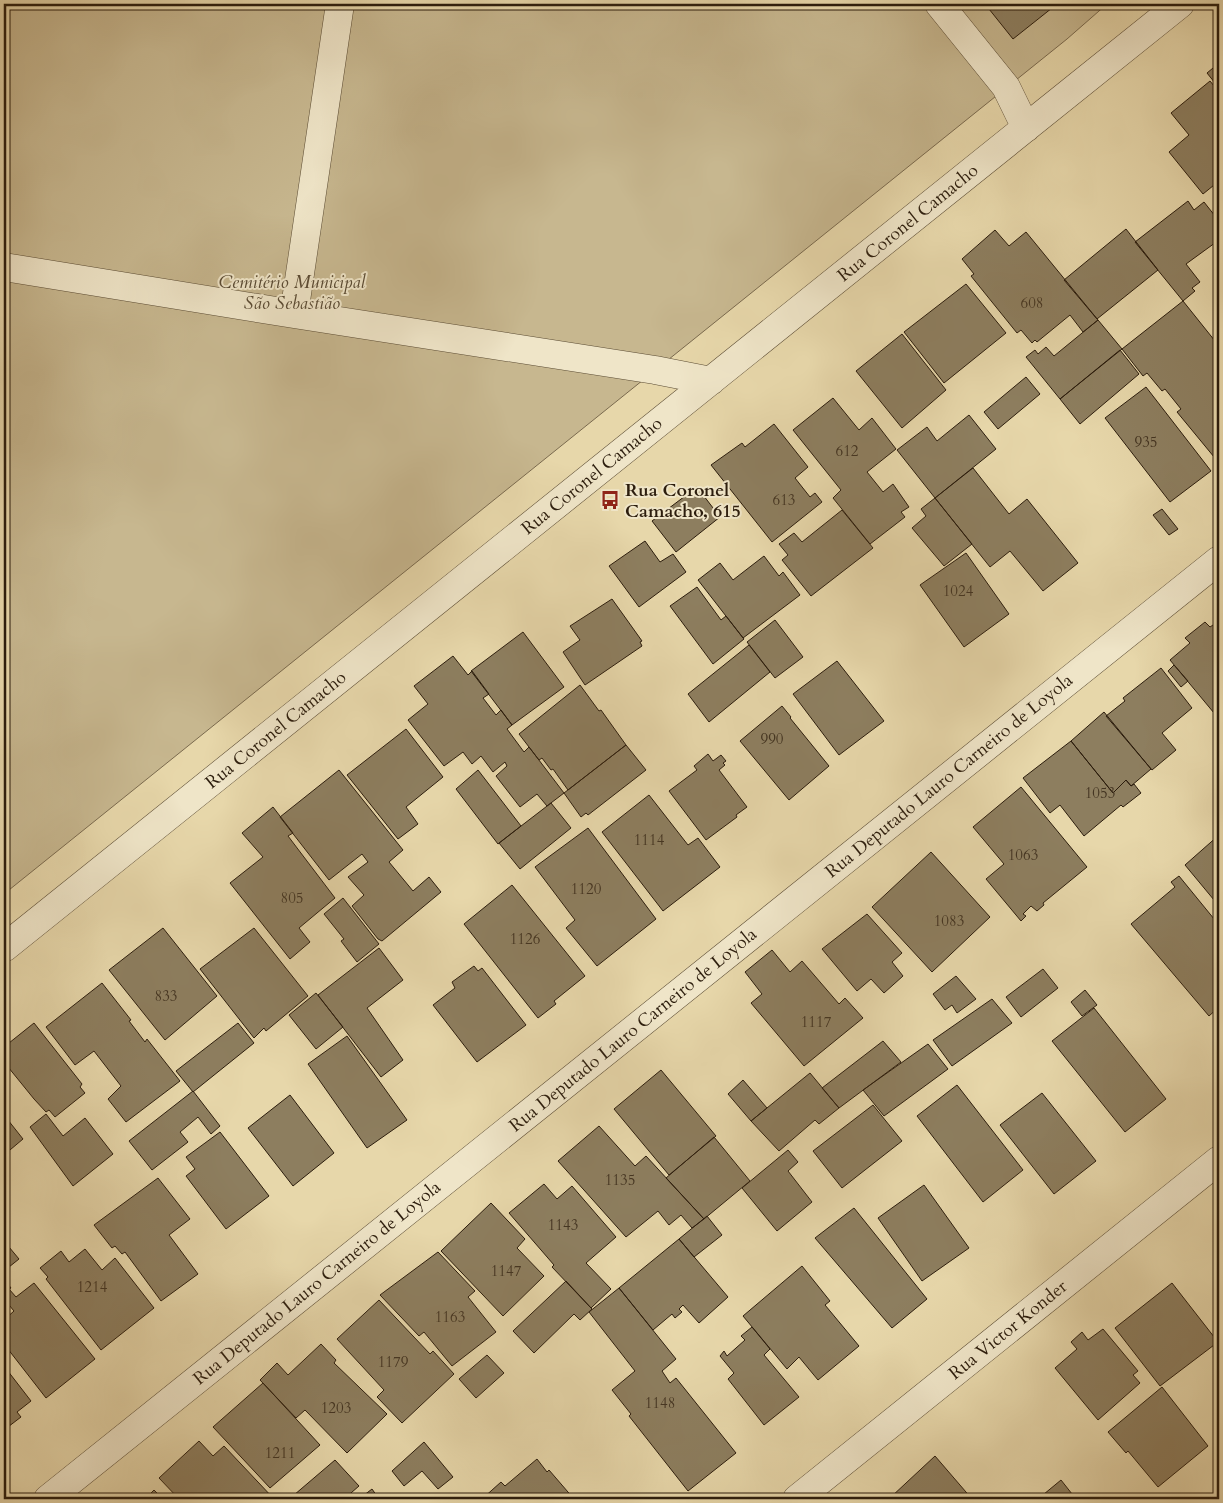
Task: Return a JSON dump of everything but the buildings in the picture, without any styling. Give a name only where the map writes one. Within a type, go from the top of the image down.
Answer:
[{"type":"street","points":[[294,314],[340,4]]},
{"type":"street","points":[[939,4],[1006,87],[1026,128]]},
{"type":"street","name":"Rua Coronel Camacho","points":[[4,948],[1180,4]]},
{"type":"street","points":[[4,267],[656,370],[711,381]]},
{"type":"street","name":"Rua Deputado Lauro Carneiro de Loyola","points":[[48,1499],[1219,560]]},
{"type":"street","name":"Rua Victor Konder","points":[[797,1499],[1219,1160]]},
{"type":"green space","name":"Cemitério Municipal São Sebastião","points":[[4,4],[1107,4],[1067,39],[4,894]]},
{"type":"place","name":"Rua Coronel Camacho, 615","points":[[610,500]]}]
